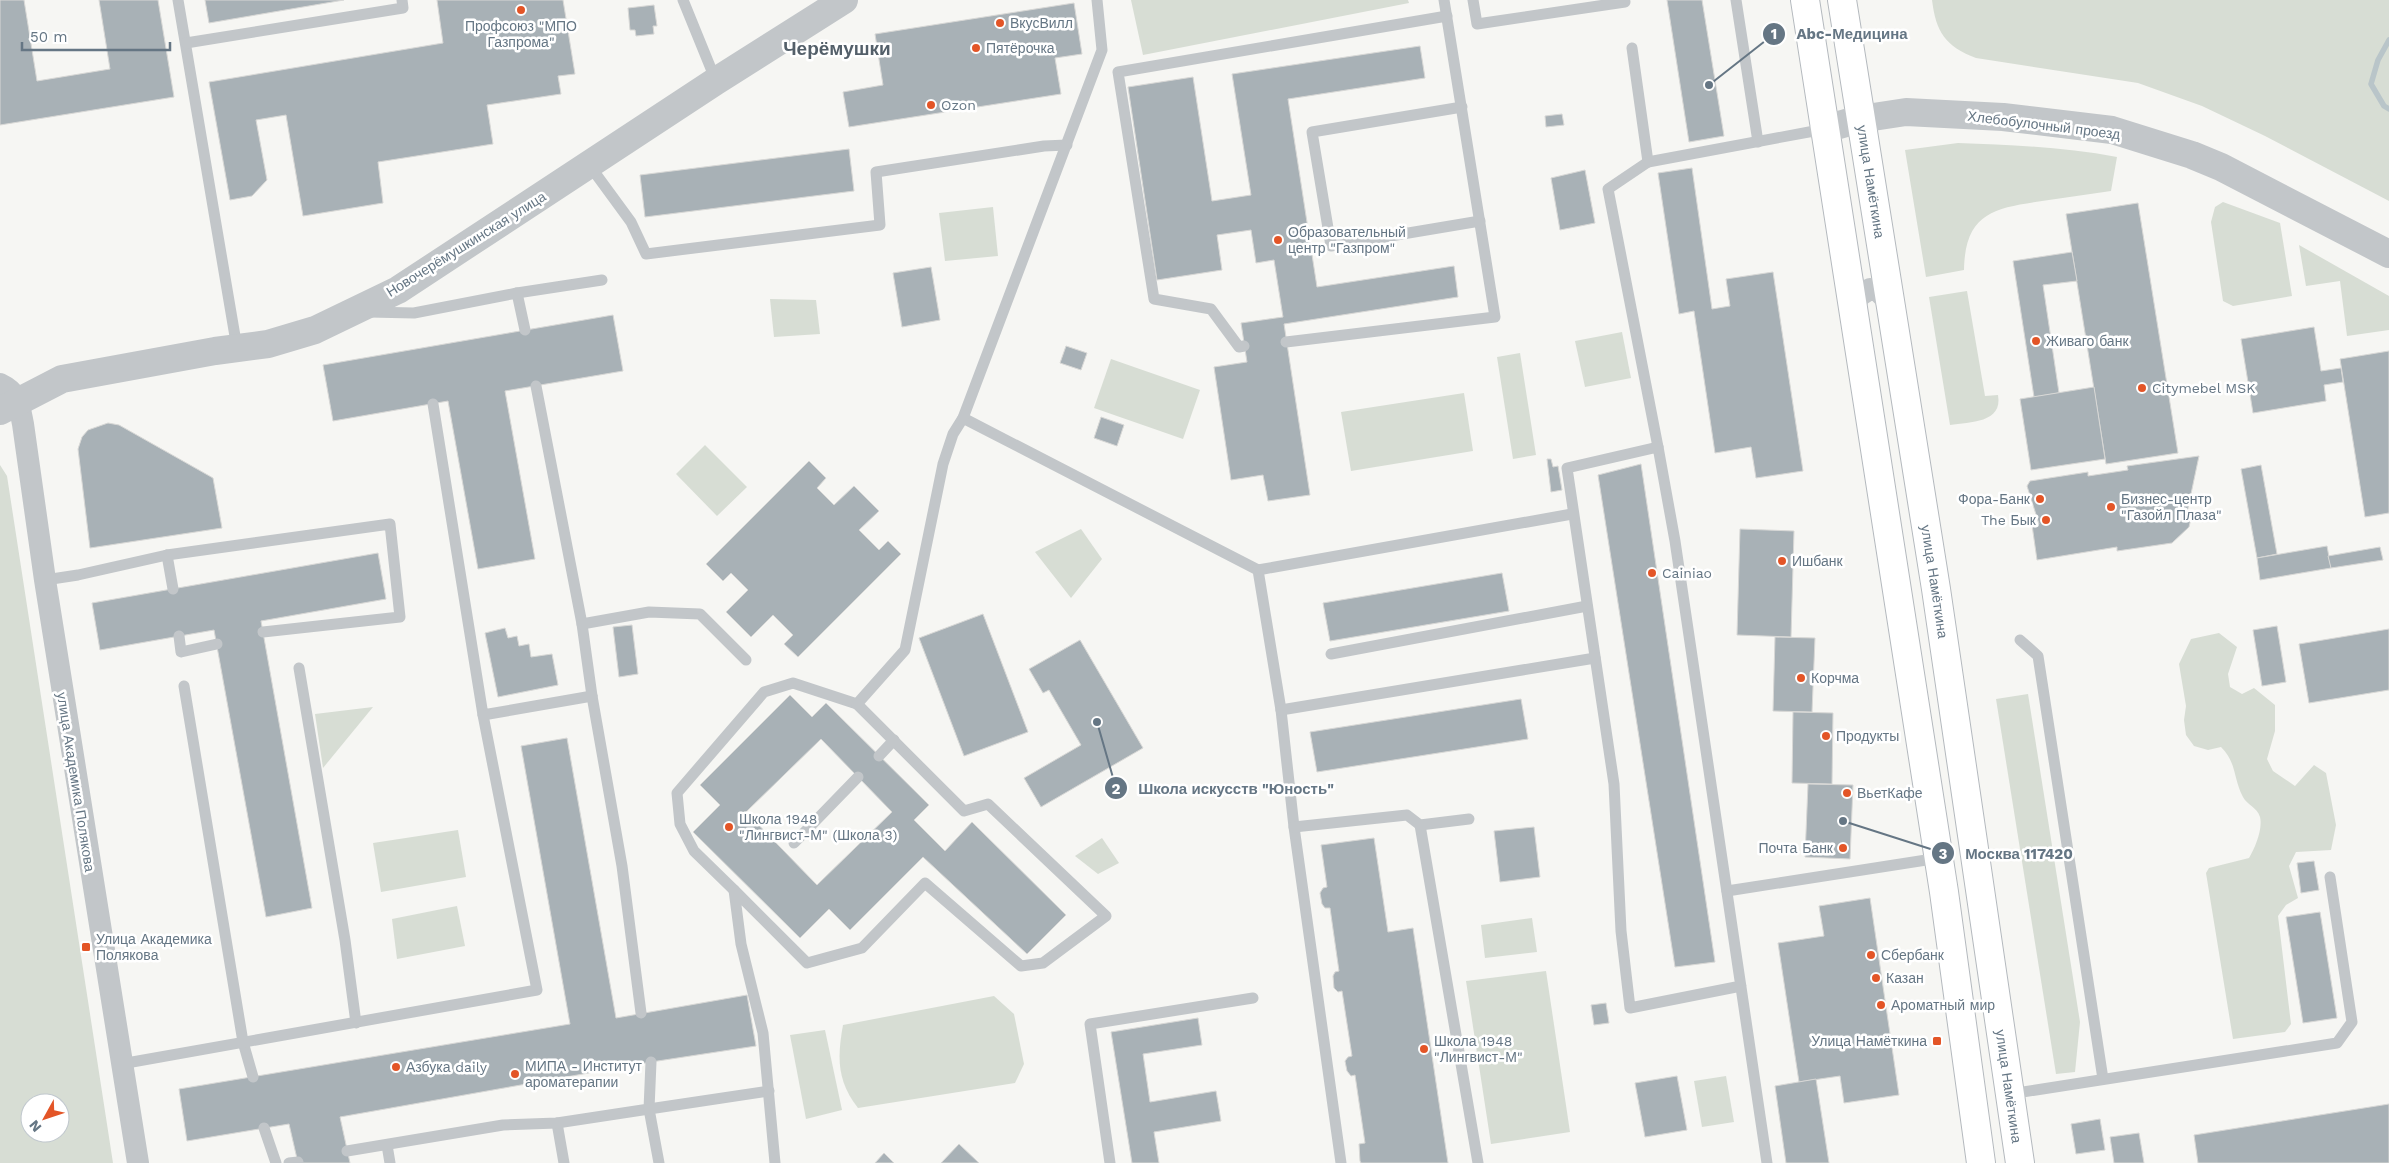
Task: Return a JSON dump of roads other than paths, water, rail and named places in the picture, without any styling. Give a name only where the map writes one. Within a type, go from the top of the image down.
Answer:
[{"type":"main road","points":[[1805,0],[1939,858],[1981,1163]]},
{"type":"main road","name":"улица Намёткина","points":[[1842,0],[1936,590],[2020,1163]]},
{"type":"street","name":"Новочерёмушкинская улица","points":[[6,399],[62,379],[268,344],[315,330],[398,290],[590,166],[716,81],[844,0]]},
{"type":"street","name":"Хлебобулочный проезд","points":[[1825,129],[1860,119],[1915,112],[2003,117],[2112,130],[2192,155],[2221,167],[2389,254]]},
{"type":"street","points":[[1854,309],[1859,296],[1870,289],[1878,291],[1889,302]]},
{"type":"street","name":"улица Академика Полякова","points":[[6,399],[45,580],[120,1064],[138,1163]]},
{"type":"lane","points":[[178,0],[230,318],[237,348]]},
{"type":"lane","points":[[186,43],[403,8],[402,0]]},
{"type":"lane","points":[[683,0],[716,81]]},
{"type":"lane","points":[[857,704],[905,650],[943,464],[953,434],[963,418],[1102,50],[1097,0]]},
{"type":"lane","points":[[1286,342],[1495,317],[1444,0]]},
{"type":"lane","points":[[1473,0],[1477,24],[1625,2]]},
{"type":"lane","points":[[1736,0],[1758,142]]},
{"type":"lane","points":[[1244,346],[1239,347],[1211,309],[1154,298],[1118,72],[1447,16]]},
{"type":"lane","points":[[1632,48],[1648,162]]},
{"type":"lane","points":[[1462,107],[1312,132],[1313,141],[1331,246],[1480,221]]},
{"type":"lane","points":[[1767,1163],[1675,540],[1608,189],[1648,162],[1825,129]]},
{"type":"lane","points":[[590,166],[631,222],[646,254],[880,225],[876,172],[1044,146],[1067,145]]},
{"type":"lane","points":[[352,312],[414,313],[516,293],[602,280]]},
{"type":"lane","points":[[516,293],[525,330]]},
{"type":"lane","points":[[536,386],[582,624],[592,696],[622,866],[642,1013]]},
{"type":"lane","points":[[120,1064],[537,990],[483,715],[433,404]]},
{"type":"lane","points":[[963,418],[1258,570],[1572,514]]},
{"type":"lane","points":[[1658,447],[1567,468],[1572,514],[1614,784],[1622,931],[1630,1008],[1741,986]]},
{"type":"lane","points":[[45,580],[78,575],[167,555],[390,524],[400,617],[263,632]]},
{"type":"lane","points":[[167,555],[172,589]]},
{"type":"lane","points":[[1258,570],[1281,710],[1294,827],[1342,1163]]},
{"type":"lane","points":[[1331,654],[1587,606]]},
{"type":"lane","points":[[582,624],[650,612],[700,614],[746,660]]},
{"type":"lane","points":[[180,636],[181,652],[217,644]]},
{"type":"lane","points":[[2020,640],[2038,656],[2104,1079]]},
{"type":"lane","points":[[1281,710],[1595,658]]},
{"type":"lane","points":[[299,668],[345,940],[356,1023]]},
{"type":"lane","points":[[793,683],[857,704],[894,740],[964,811],[988,804],[1106,916],[1044,963],[1021,966],[925,883],[862,948],[807,963],[694,851],[680,824],[678,793],[764,692],[793,683]]},
{"type":"lane","points":[[184,686],[243,1042],[253,1077]]},
{"type":"lane","points":[[483,715],[592,696]]},
{"type":"lane","points":[[879,756],[894,740]]},
{"type":"lane","points":[[794,843],[858,777]]},
{"type":"lane","points":[[1294,827],[1407,815],[1420,825],[1478,1163]]},
{"type":"lane","points":[[1420,825],[1469,819]]},
{"type":"lane","points":[[1727,891],[1939,858]]},
{"type":"lane","points":[[2009,1094],[2337,1043],[2352,1022],[2330,877]]},
{"type":"lane","points":[[734,890],[741,944],[763,1033],[775,1163]]},
{"type":"lane","points":[[1110,1163],[1090,1024],[1253,998]]},
{"type":"lane","points":[[651,1062],[649,1109],[659,1163]]},
{"type":"lane","points":[[347,1151],[503,1125],[557,1123],[769,1091]]},
{"type":"lane","points":[[557,1123],[564,1163]]},
{"type":"lane","points":[[264,1128],[276,1163]]},
{"type":"lane","points":[[387,1144],[390,1163]]},
{"type":"waterway","points":[[2389,40],[2378,60],[2371,84],[2384,106],[2389,109]]},
{"type":"place","name":"Профсоюз \"МПО Газпрома\"","points":[[521,10]]},
{"type":"place","name":"ВкусВилл","points":[[1000,23]]},
{"type":"place","name":"Пятёрочка","points":[[976,48]]},
{"type":"place","name":"Abc-Медицина","points":[[1709,85]]},
{"type":"place","name":"Ozon","points":[[931,105]]},
{"type":"place","name":"Образовательный центр \"Газпром\"","points":[[1278,240]]},
{"type":"place","name":"Живаго банк","points":[[2036,341]]},
{"type":"place","name":"Citymebel MSK","points":[[2142,388]]},
{"type":"place","name":"Фора-Банк","points":[[2040,499]]},
{"type":"place","name":"Бизнес-центр \"Газойл Плаза\"","points":[[2111,507]]},
{"type":"place","name":"The Бык","points":[[2046,520]]},
{"type":"place","name":"Ишбанк","points":[[1782,561]]},
{"type":"place","name":"Cainiao","points":[[1652,573]]},
{"type":"place","name":"Корчма","points":[[1801,678]]},
{"type":"place","name":"Школа искусств \"Юность\"","points":[[1097,722]]},
{"type":"place","name":"Продукты","points":[[1826,736]]},
{"type":"place","name":"ВьетКафе","points":[[1847,793]]},
{"type":"place","name":"Москва 117420","points":[[1843,821]]},
{"type":"place","name":"Школа 1948 \"Лингвист-М\" (Школа 3)","points":[[729,827]]},
{"type":"place","name":"Почта Банк","points":[[1843,848]]},
{"type":"place","name":"Улица Академика Полякова","points":[[86,947]]},
{"type":"place","name":"Сбербанк","points":[[1871,955]]},
{"type":"place","name":"Казан","points":[[1876,978]]},
{"type":"place","name":"Ароматный мир","points":[[1881,1005]]},
{"type":"place","name":"Улица Намёткина","points":[[1937,1041]]},
{"type":"place","name":"Школа 1948 \"Лингвист-М\"","points":[[1424,1049]]},
{"type":"place","name":"Азбука daily","points":[[396,1067]]},
{"type":"place","name":"МИПА - Институт ароматерапии","points":[[515,1074]]},
{"type":"district","name":"Черёмушки","points":[[837,48]]}]
